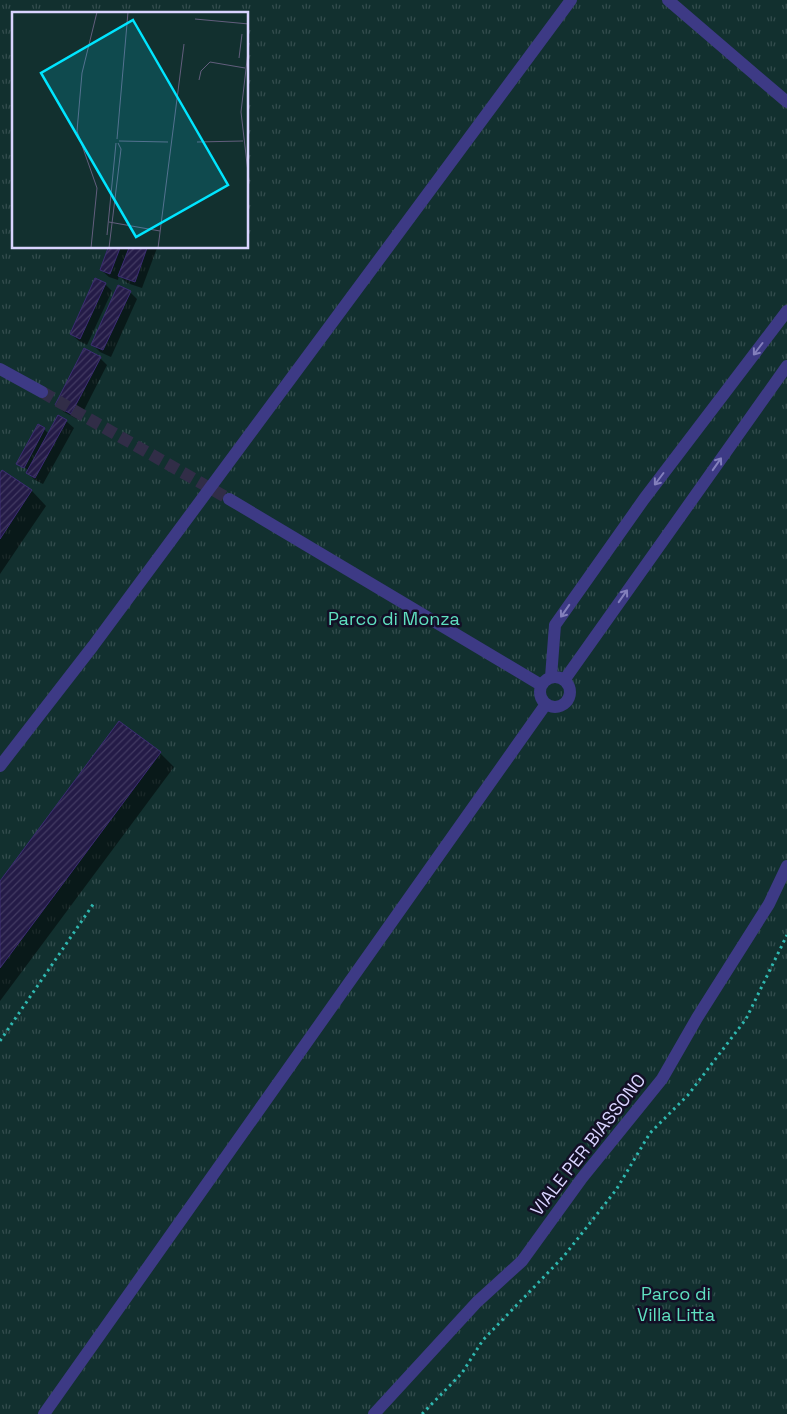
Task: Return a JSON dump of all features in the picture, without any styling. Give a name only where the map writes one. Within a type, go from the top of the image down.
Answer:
[{"type":"lane","points":[[0,766],[93,646],[571,0]]},
{"type":"lane","points":[[668,0],[787,102]]},
{"type":"lane","points":[[551,676],[555,625],[644,499],[787,311]]},
{"type":"lane","points":[[564,679],[787,366]]},
{"type":"lane","points":[[0,369],[42,392]]},
{"type":"lane","points":[[229,499],[541,685]]},
{"type":"lane","points":[[551,676],[564,679],[570,686],[568,701],[560,706],[546,704],[540,696],[541,685],[551,676]]},
{"type":"lane","points":[[44,1414],[546,704]]},
{"type":"lane","name":"VIALE PER BIASSONO","points":[[374,1414],[477,1302],[522,1261],[582,1178],[662,1080],[697,1018],[769,904],[787,866]]},
{"type":"path","points":[[0,1040],[94,903]]},
{"type":"path","points":[[422,1414],[462,1373],[483,1340],[564,1256],[616,1190],[650,1133],[688,1095],[746,1019],[787,935]]},
{"type":"green space","name":"Parco di Monza","points":[[0,0],[787,0],[787,1414],[0,1414]]},
{"type":"building","points":[[108,249],[120,249],[110,274],[100,270]]},
{"type":"building","points":[[129,249],[147,249],[135,282],[118,276]]},
{"type":"building","points":[[95,278],[106,283],[80,339],[70,334]]},
{"type":"building","points":[[118,285],[131,291],[103,350],[91,345]]},
{"type":"building","points":[[84,348],[101,357],[71,414],[55,405]]},
{"type":"building","points":[[58,415],[67,420],[35,478],[26,473]]},
{"type":"building","points":[[38,424],[45,428],[24,468],[16,464]]},
{"type":"building","points":[[2,470],[32,490],[0,539],[0,473]]},
{"type":"building","points":[[119,721],[161,752],[0,968],[0,881]]},
{"type":"tunnel","points":[[42,392],[229,499]]},
{"type":"park label","name":"Parco di Villa Litta","points":[[676,1304]]}]
